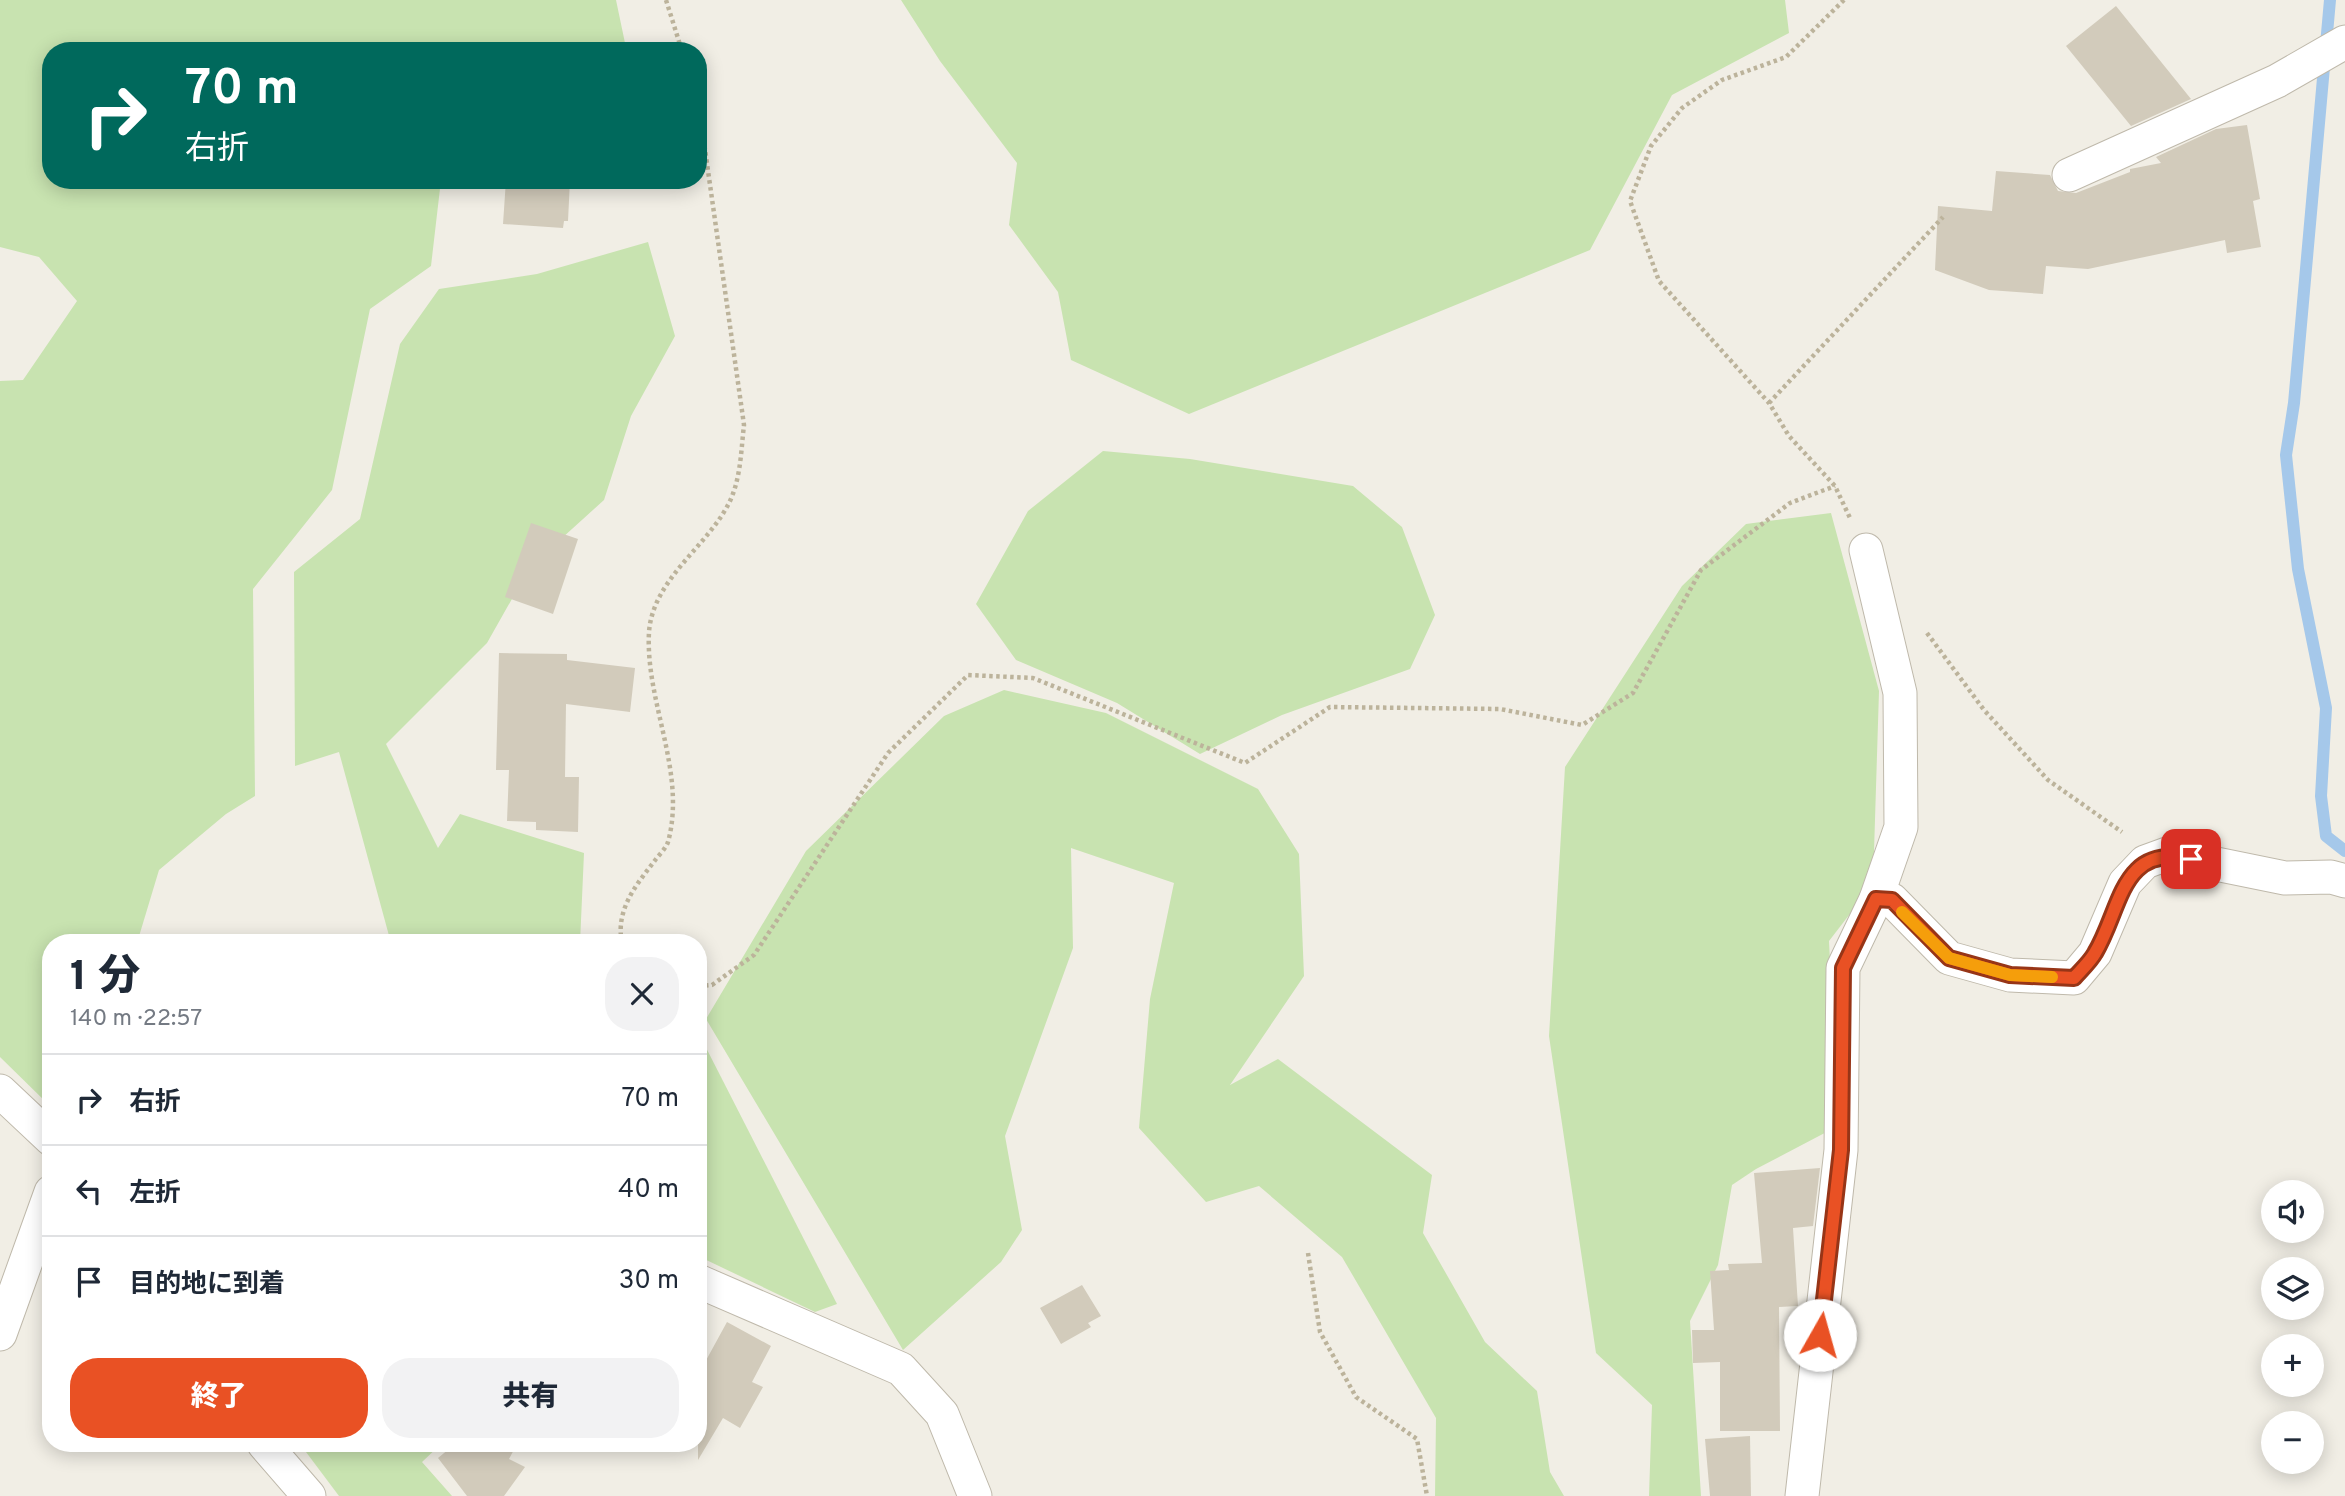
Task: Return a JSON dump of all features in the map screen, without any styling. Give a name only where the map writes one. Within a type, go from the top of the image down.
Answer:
[{"type":"street","points":[[2068,175],[2277,81],[2345,42]]},
{"type":"street","points":[[1802,1496],[1841,1150],[1843,968],[1876,899],[1901,827],[1900,693],[1866,550]]},
{"type":"street","points":[[1876,899],[1892,900],[1949,958],[2010,975],[2074,978],[2095,953],[2124,883],[2146,862],[2167,854],[2285,878],[2331,877],[2345,881]]},
{"type":"street","points":[[0,1091],[42,1131]]},
{"type":"street","points":[[0,1334],[42,1217]]},
{"type":"street","points":[[707,1285],[901,1369],[942,1414],[975,1496]]},
{"type":"street","points":[[271,1452],[309,1496]]},
{"type":"path","points":[[666,0],[679,42]]},
{"type":"path","points":[[1844,0],[1786,57],[1722,80],[1682,108],[1651,146],[1630,201],[1659,281],[1769,402],[1789,436],[1835,486],[1866,550]]},
{"type":"path","points":[[620,934],[628,897],[668,844],[673,786],[653,695],[649,630],[663,591],[729,503],[739,473],[744,425],[707,164]]},
{"type":"path","points":[[1769,402],[1943,218]]},
{"type":"path","points":[[707,985],[712,985],[754,955],[888,753],[968,675],[1033,678],[1245,763],[1330,707],[1500,709],[1582,725],[1633,692],[1701,570],[1790,503],[1835,486]]},
{"type":"path","points":[[1921,625],[1984,710],[2048,780],[2123,833],[2167,854]]},
{"type":"path","points":[[1308,1253],[1320,1332],[1356,1397],[1417,1438],[1427,1496]]},
{"type":"green space","points":[[0,0],[616,0],[625,42],[42,42],[42,189],[440,189],[431,266],[370,309],[332,490],[253,589],[255,796],[226,814],[159,870],[140,934],[42,934],[42,1098],[0,1057],[0,381],[23,380],[77,301],[39,257],[0,247]]},
{"type":"green space","points":[[901,0],[1785,0],[1789,33],[1672,95],[1590,250],[1189,414],[1071,360],[1058,292],[1009,225],[1017,163],[940,61]]},
{"type":"green space","points":[[648,242],[675,336],[631,416],[604,500],[530,567],[487,643],[386,744],[438,848],[460,814],[584,853],[580,934],[389,934],[339,752],[295,766],[294,572],[360,519],[400,344],[439,289],[537,274]]},
{"type":"green space","points":[[1103,451],[1190,459],[1353,486],[1402,527],[1435,615],[1410,669],[1282,715],[1200,754],[1117,703],[1016,660],[976,604],[1028,511]]},
{"type":"green space","points":[[1831,513],[1879,691],[1873,884],[1829,941],[1838,1126],[1756,1169],[1732,1185],[1718,1265],[1690,1321],[1701,1496],[1649,1496],[1652,1405],[1596,1353],[1549,1036],[1565,767],[1682,586],[1746,524]]},
{"type":"green space","points":[[1004,690],[1106,713],[1258,789],[1299,854],[1304,976],[1230,1085],[1278,1059],[1432,1175],[1423,1233],[1485,1342],[1537,1391],[1550,1472],[1564,1496],[1435,1496],[1436,1418],[1342,1257],[1259,1186],[1206,1202],[1139,1128],[1150,999],[1174,883],[1071,848],[1073,948],[1005,1136],[1022,1230],[1001,1262],[903,1350],[707,1017],[806,851],[944,716]]},
{"type":"green space","points":[[707,1050],[837,1304],[815,1312],[707,1260]]},
{"type":"green space","points":[[306,1452],[433,1452],[422,1462],[452,1496],[339,1496]]},
{"type":"building","points":[[2116,6],[2191,99],[2131,126],[2066,46]]},
{"type":"building","points":[[2247,125],[2260,199],[2253,201],[2261,247],[2227,253],[2225,240],[2088,269],[2046,266],[2043,294],[1989,290],[1935,270],[1938,206],[1992,211],[1996,171],[2050,175],[2058,191],[2076,193],[2130,172],[2130,169],[2161,163],[2156,157],[2216,129]]},
{"type":"building","points":[[505,189],[570,189],[568,221],[564,221],[563,228],[503,224]]},
{"type":"building","points":[[531,523],[578,539],[553,614],[505,597]]},
{"type":"building","points":[[499,653],[567,654],[567,660],[635,668],[630,712],[566,704],[565,777],[579,777],[578,832],[536,830],[536,822],[507,821],[509,770],[496,770]]},
{"type":"building","points":[[1820,1168],[1813,1226],[1793,1228],[1798,1306],[1779,1307],[1780,1431],[1720,1431],[1720,1362],[1693,1363],[1692,1330],[1714,1330],[1710,1271],[1729,1270],[1728,1264],[1762,1263],[1754,1173]]},
{"type":"building","points":[[1082,1285],[1101,1316],[1088,1323],[1091,1327],[1061,1344],[1040,1308]]},
{"type":"building","points":[[727,1322],[771,1346],[752,1382],[763,1387],[740,1428],[723,1418],[707,1445],[707,1359]]},
{"type":"building","points":[[1750,1436],[1751,1496],[1710,1496],[1705,1439]]},
{"type":"building","points":[[445,1452],[513,1452],[509,1459],[525,1467],[504,1496],[467,1496],[438,1458]]},
{"type":"waterway","points":[[2330,0],[2294,403],[2286,455],[2298,569],[2326,708],[2321,796],[2326,836],[2345,851]]},
{"type":"slow traffic","points":[[1902,912],[1949,958],[2010,975],[2052,977]]},
{"type":"route","points":[[1820,1335],[1841,1150],[1843,968],[1876,899],[1892,900],[1949,958],[2010,975],[2074,978],[2095,953],[2124,883],[2146,862],[2167,854],[2191,859]]}]
